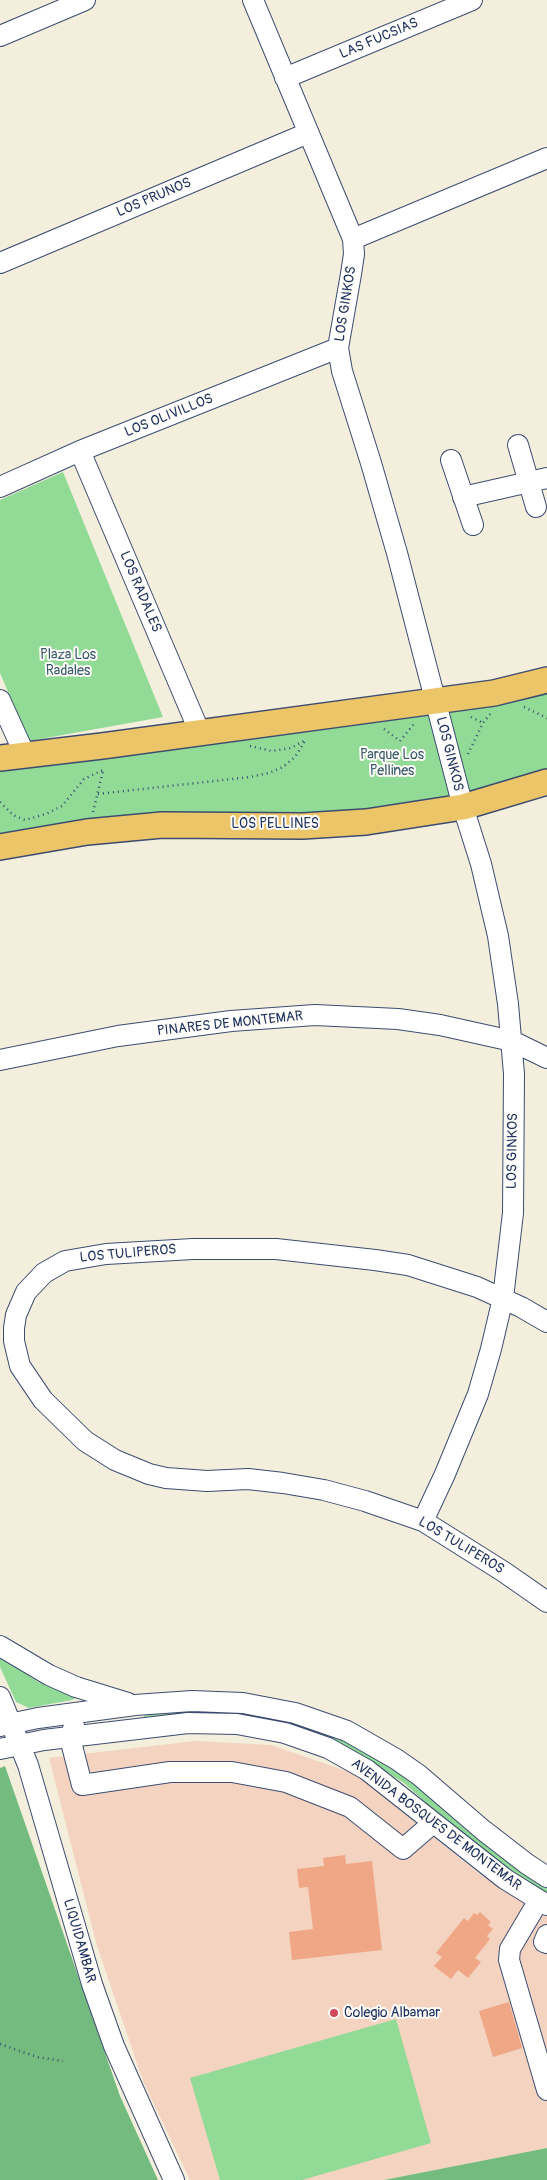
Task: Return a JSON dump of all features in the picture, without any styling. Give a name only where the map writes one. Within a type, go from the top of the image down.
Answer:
[{"type":"main road","points":[[0,758],[25,755],[102,758],[200,733],[494,693],[547,680]]},
{"type":"main road","name":"LOS PELLINES","points":[[0,846],[87,832],[162,826],[302,826],[366,822],[463,807],[547,782]]},
{"type":"street","points":[[0,36],[85,0]]},
{"type":"street","name":"LOS GINKOS","points":[[253,0],[352,239],[354,254],[338,348],[342,371],[374,472],[463,807],[481,864],[498,936],[512,1041],[514,1089],[513,1213],[503,1298],[478,1394],[445,1474],[423,1521]]},
{"type":"street","name":"LAS FUCSIAS","points":[[285,78],[472,0]]},
{"type":"street","name":"LOS PRUNOS","points":[[0,263],[308,133]]},
{"type":"street","points":[[352,239],[547,158]]},
{"type":"street","name":"LOS OLIVILLOS","points":[[0,486],[80,451],[338,348]]},
{"type":"street","points":[[518,444],[538,480],[536,507]]},
{"type":"street","name":"LOS RADALES","points":[[80,451],[200,733]]},
{"type":"street","points":[[451,460],[472,525]]},
{"type":"street","points":[[464,497],[538,480]]},
{"type":"street","points":[[0,700],[25,755]]},
{"type":"street","name":"PINARES DE MONTEMAR","points":[[0,1060],[118,1036],[282,1016],[357,1016],[440,1025],[512,1041],[547,1058]]},
{"type":"street","name":"LOS TULIPEROS","points":[[547,1322],[503,1298],[439,1274],[375,1260],[276,1249],[193,1248],[106,1254],[65,1261],[44,1273],[34,1282],[20,1303],[14,1328],[14,1341],[20,1366],[26,1378],[43,1400],[72,1429],[100,1452],[115,1460],[140,1471],[166,1478],[207,1481],[248,1479],[324,1490],[423,1521],[504,1572],[547,1602]]},
{"type":"street","points":[[0,1646],[25,1662],[76,1687],[135,1705]]},
{"type":"street","name":"LIQUIDAMBAR","points":[[0,1697],[6,1725],[20,1744],[95,1993],[114,2046],[174,2180]]},
{"type":"street","name":"AVENIDA BOSQUES DE MONTEMAR","points":[[6,1725],[38,1718],[135,1705],[192,1701],[243,1703],[295,1713],[347,1732],[372,1744],[419,1775],[483,1830],[526,1864],[547,1877]]},
{"type":"street","points":[[106,1709],[75,1723],[70,1738],[82,1785],[170,1772],[232,1772],[286,1782],[350,1807],[403,1849],[433,1823]]},
{"type":"street","name":"AVENIDA BOSQUES DE MONTEMAR","points":[[0,1749],[20,1744],[188,1723],[237,1724],[277,1731],[306,1740],[348,1759],[386,1784],[505,1879],[543,1903]]},
{"type":"street","points":[[543,1903],[510,1949],[509,1960],[547,2090]]},
{"type":"street","points":[[547,1935],[544,1942],[547,1943]]},
{"type":"path","points":[[520,705],[547,718]]},
{"type":"path","points":[[456,779],[483,723],[492,712]]},
{"type":"path","points":[[98,794],[250,777],[269,773],[284,767],[295,756],[306,740]]},
{"type":"path","points":[[87,832],[98,794],[102,758]]},
{"type":"path","points":[[0,802],[13,815],[25,820],[46,814],[62,806],[102,758]]},
{"type":"path","points":[[0,2044],[37,2057],[64,2061]]},
{"type":"shaded area","name":"Colegio Albamar","points":[[195,1741],[271,1745],[355,1774],[481,1875],[547,1913],[547,2148],[384,2180],[190,2180],[143,2081],[97,1946],[49,1758]]},
{"type":"green space","name":"Plaza Los Radales","points":[[63,472],[163,717],[29,741],[0,673],[0,500]]},
{"type":"green space","name":"Parque Los Pellines","points":[[547,690],[547,775],[397,809],[0,839],[0,766]]},
{"type":"green space","points":[[0,1656],[38,1682],[78,1696],[72,1700],[29,1708],[16,1702],[0,1667]]},
{"type":"green space","points":[[240,1707],[315,1727],[381,1757],[547,1887],[547,1894],[514,1874],[456,1830],[404,1783],[355,1752],[302,1728],[241,1714],[195,1713],[143,1717],[151,1710]]},
{"type":"green space","points":[[5,1766],[120,2096],[158,2180],[0,2180],[0,1768]]},
{"type":"green space","points":[[396,2019],[431,2143],[302,2180],[220,2180],[190,2078]]},
{"type":"green space","points":[[547,2148],[547,2180],[384,2180]]},
{"type":"building","points":[[345,1855],[346,1864],[372,1861],[382,1950],[292,1960],[289,1932],[313,1929],[308,1887],[299,1888],[297,1869],[324,1866],[323,1858]]},
{"type":"building","points":[[480,1912],[491,1922],[488,1925],[493,1929],[487,1936],[490,1939],[475,1958],[481,1962],[468,1978],[458,1970],[451,1979],[434,1966],[442,1957],[436,1953],[464,1918],[468,1921],[474,1913],[477,1915]]},
{"type":"building","points":[[509,2002],[522,2048],[493,2057],[479,2011]]},
{"type":"place","name":"Colegio Albamar","points":[[334,2013]]}]
